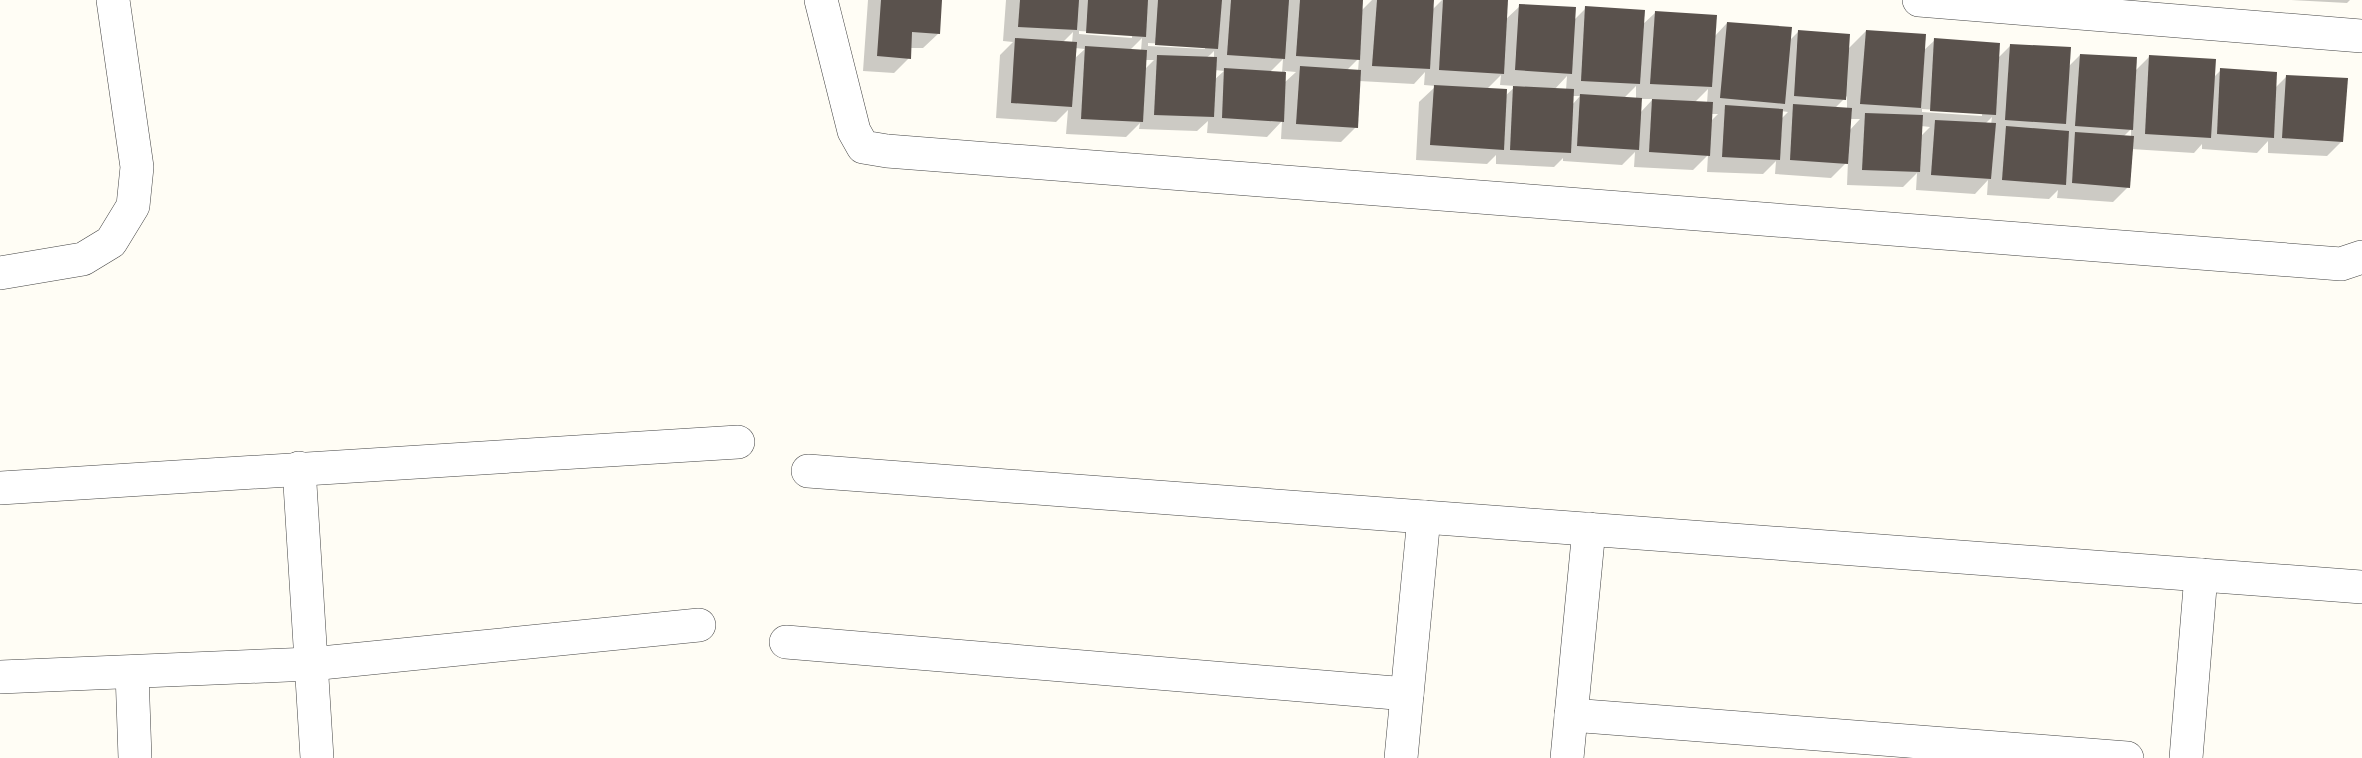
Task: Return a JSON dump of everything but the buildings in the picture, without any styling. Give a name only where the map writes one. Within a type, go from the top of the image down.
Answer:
[{"type":"street","points":[[0,273],[83,260],[111,242],[133,206],[137,167],[113,0]]},
{"type":"street","points":[[821,0],[854,131],[862,147],[887,151],[2341,264],[2362,257]]},
{"type":"street","points":[[1919,0],[2362,36]]},
{"type":"street","points":[[0,488],[738,442]]},
{"type":"street","points":[[299,468],[317,758]]},
{"type":"street","points":[[808,471],[2362,587]]},
{"type":"street","points":[[1401,758],[1424,517]]},
{"type":"street","points":[[1567,758],[1589,529]]},
{"type":"street","points":[[2186,758],[2201,574]]},
{"type":"street","points":[[0,677],[311,664],[699,625]]},
{"type":"street","points":[[786,642],[1407,694]]},
{"type":"street","points":[[132,672],[135,758]]},
{"type":"street","points":[[1571,715],[2127,758]]}]
